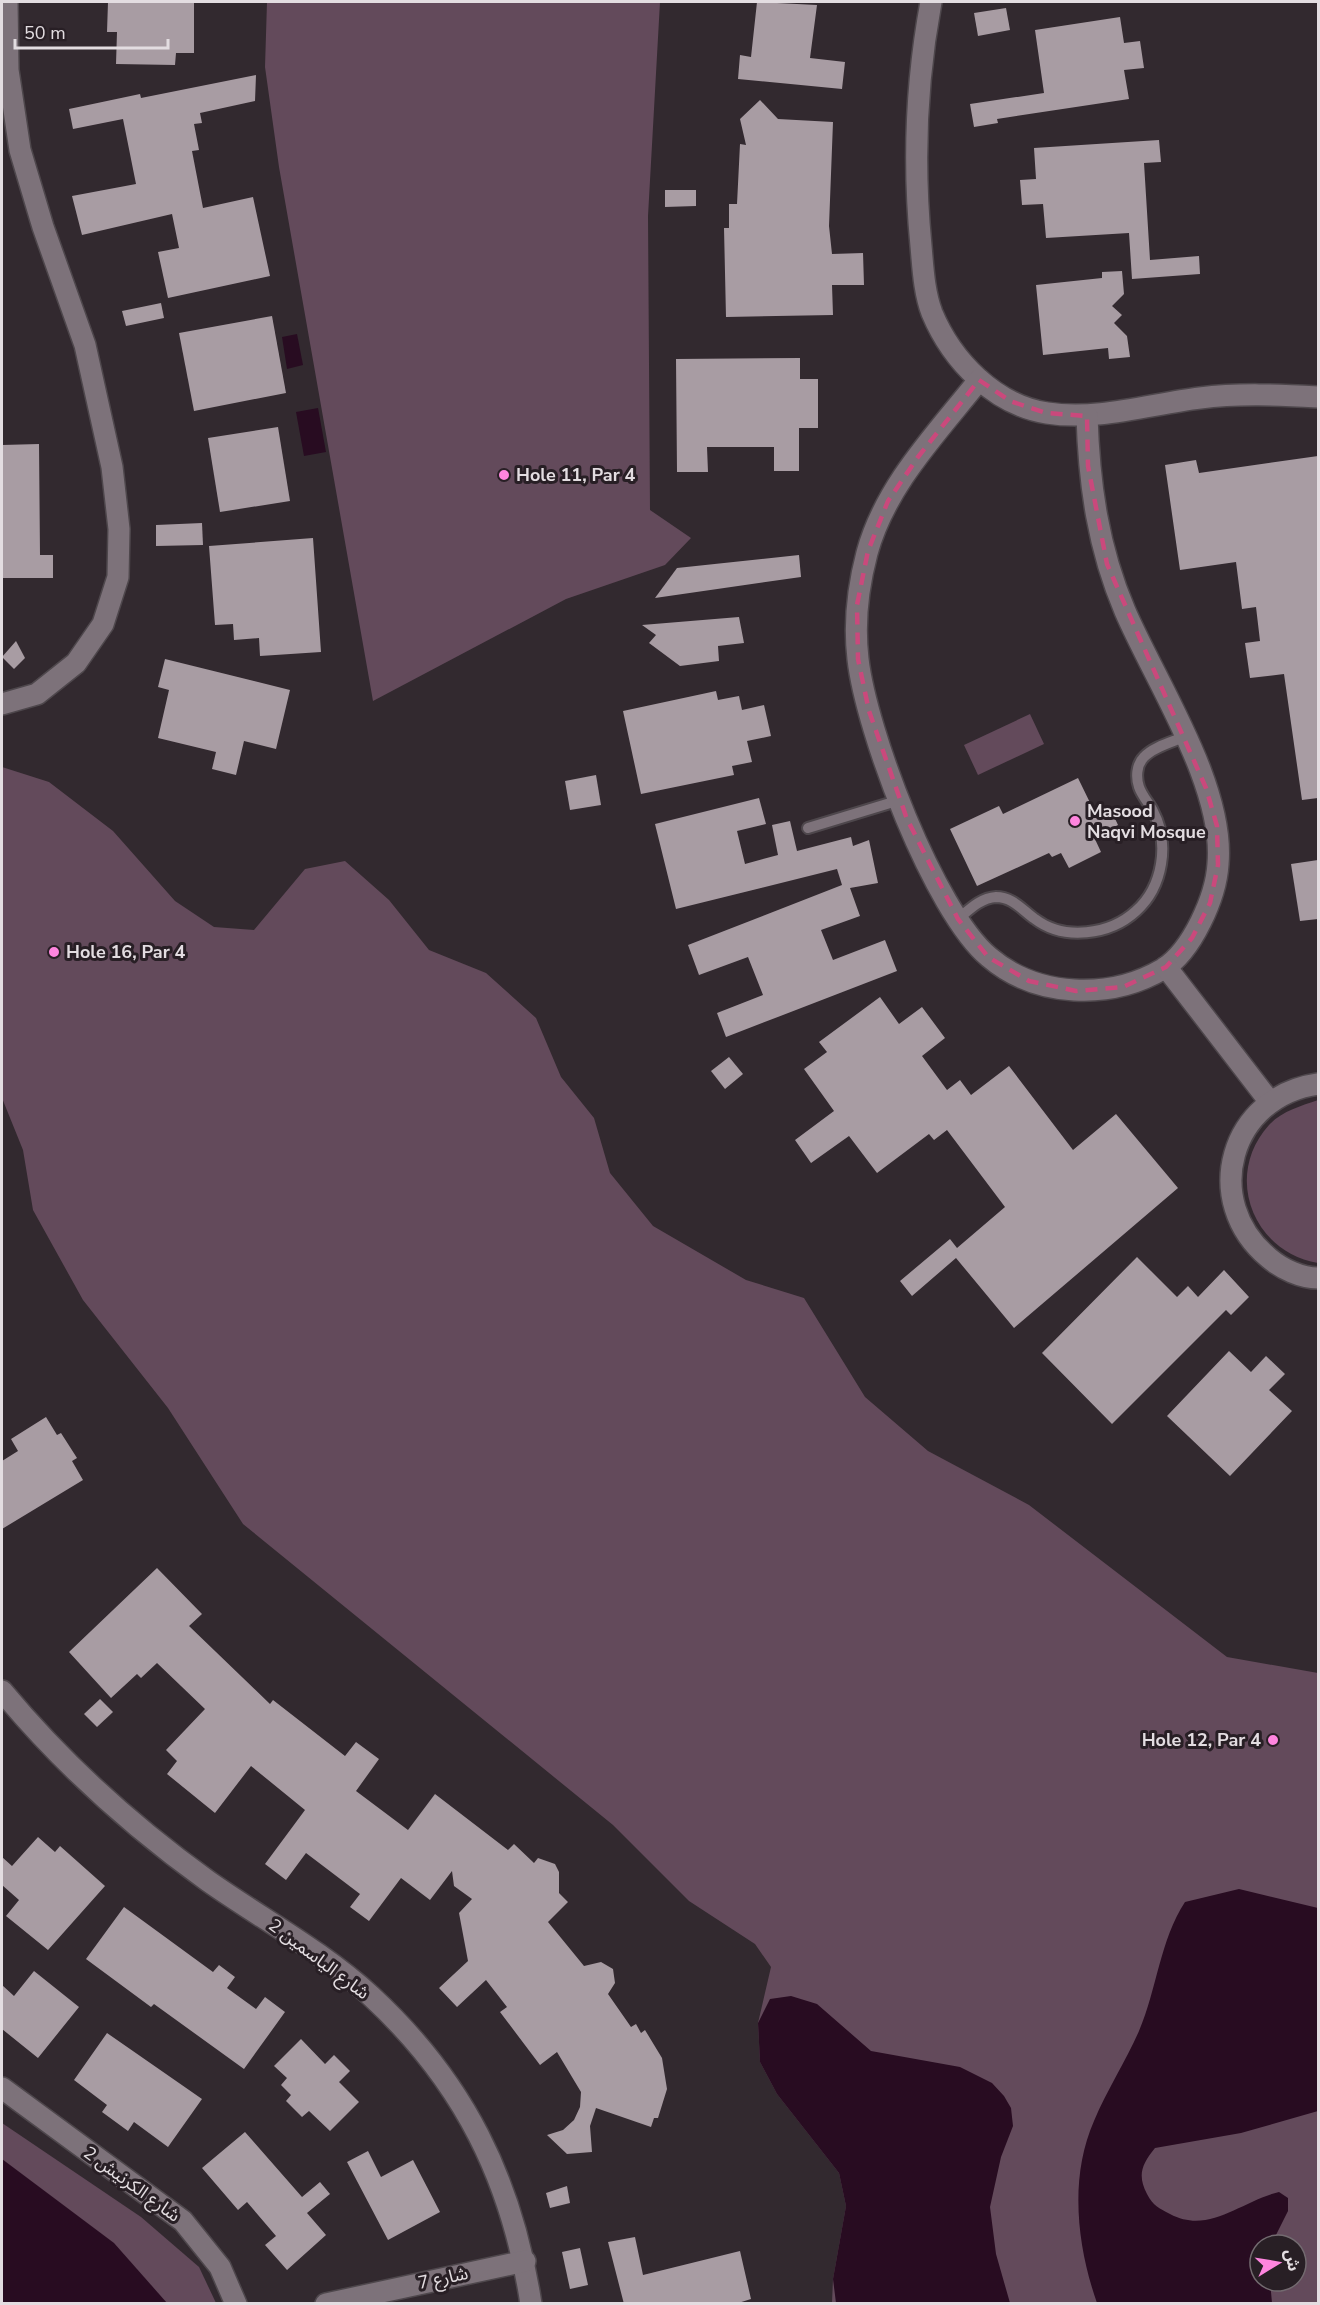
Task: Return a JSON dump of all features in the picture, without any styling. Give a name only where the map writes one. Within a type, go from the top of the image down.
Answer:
[{"type":"street","points":[[2,704],[37,694],[76,663],[103,624],[118,577],[119,529],[112,467],[85,345],[43,227],[20,150],[8,70],[7,2]]},
{"type":"street","points":[[931,2],[924,42],[917,120],[916,199],[924,278],[932,312],[952,351],[978,380],[1010,401],[1046,413],[1087,416],[1202,398],[1273,394],[1318,397]]},
{"type":"street","points":[[978,380],[918,457],[888,501],[868,551],[857,605],[858,658],[869,711],[900,800],[930,871],[958,919],[988,957],[1029,981],[1076,991],[1123,987],[1166,967],[1192,938],[1210,903],[1218,865],[1217,826],[1206,788],[1125,611],[1107,564],[1095,516],[1089,476],[1087,416]]},
{"type":"street","points":[[1166,967],[1270,1102]]},
{"type":"street","points":[[1318,1084],[1299,1087],[1270,1102],[1248,1125],[1234,1154],[1230,1186],[1237,1218],[1254,1246],[1279,1266],[1309,1278],[1318,1278]]},
{"type":"street","name":"شارع الياسمين 2","points":[[2,1691],[54,1747],[154,1839],[208,1881],[316,1953],[370,1996],[418,2045],[460,2100],[492,2161],[516,2226],[525,2261],[531,2304]]},
{"type":"street","name":"شارع الكرنيش 2","points":[[2,2088],[183,2221],[220,2267],[236,2304]]},
{"type":"street","name":"شارع 7","points":[[326,2304],[525,2261]]},
{"type":"lane","points":[[958,919],[974,906],[995,897],[1006,898],[1036,921],[1061,931],[1088,933],[1114,926],[1136,911],[1153,890],[1161,865],[1162,837],[1154,812],[1140,790],[1138,767],[1144,757],[1153,751],[1184,737]]},
{"type":"lane","points":[[808,828],[900,800]]},
{"type":"highlighted area","points":[[979,380],[1010,401],[1046,413],[1087,416],[1088,466],[1107,564],[1206,788],[1217,826],[1218,865],[1210,903],[1192,938],[1166,967],[1123,987],[1076,991],[1029,981],[988,957],[958,919],[907,819],[869,711],[858,659],[857,605],[868,551],[888,501],[918,457]]},
{"type":"shaded area","points":[[267,2],[660,2],[648,216],[650,510],[691,538],[665,565],[566,599],[373,701],[279,167],[265,67]]},
{"type":"shaded area","points":[[297,334],[303,365],[287,369],[282,337]]},
{"type":"shaded area","points":[[318,408],[326,452],[304,456],[296,412]]},
{"type":"shaded area","points":[[1030,714],[1044,744],[978,775],[964,745]]},
{"type":"shaded area","points":[[2,767],[49,782],[113,831],[175,901],[214,927],[254,930],[305,869],[345,861],[389,900],[429,950],[486,973],[536,1018],[561,1077],[594,1118],[610,1173],[653,1226],[746,1280],[804,1298],[865,1397],[928,1451],[1029,1505],[1227,1657],[1318,1673],[1318,2303],[832,2303],[833,2279],[846,2206],[839,2173],[777,2094],[760,2062],[758,2023],[771,1967],[755,1944],[689,1901],[613,1825],[243,1524],[168,1408],[83,1300],[33,1210],[23,1150],[2,1098]]},
{"type":"shaded area","points":[[1318,1100],[1318,1263],[1295,1256],[1276,1244],[1262,1228],[1252,1209],[1247,1188],[1248,1167],[1255,1145],[1269,1125],[1286,1113]]},
{"type":"shaded area","points":[[1239,1889],[1318,1908],[1318,2111],[1241,2133],[1155,2148],[1142,2170],[1144,2187],[1154,2204],[1184,2219],[1198,2221],[1212,2219],[1279,2192],[1288,2198],[1288,2211],[1277,2233],[1248,2233],[1248,2293],[1271,2293],[1272,2303],[1097,2303],[1081,2235],[1079,2189],[1081,2165],[1086,2143],[1099,2109],[1139,2031],[1164,1948],[1185,1902]]},
{"type":"shaded area","points":[[791,1996],[817,2004],[871,2051],[960,2067],[992,2083],[1004,2096],[1011,2108],[1013,2126],[1001,2157],[990,2207],[996,2254],[1010,2303],[836,2303],[833,2279],[846,2206],[839,2173],[777,2094],[760,2062],[758,2023],[770,1999]]},
{"type":"shaded area","points":[[2,2123],[141,2217],[199,2267],[216,2303],[2,2303]]},
{"type":"shaded area","points":[[2,2159],[114,2243],[167,2303],[2,2303]]},
{"type":"building","points":[[108,2],[194,2],[194,53],[176,53],[175,65],[116,64],[117,32],[107,32]]},
{"type":"building","points":[[757,2],[817,5],[810,58],[845,62],[842,89],[738,79],[740,55],[751,57]]},
{"type":"building","points":[[1006,8],[1010,30],[978,36],[974,13]]},
{"type":"building","points":[[1120,17],[1124,43],[1140,41],[1144,68],[1124,70],[1129,99],[997,119],[998,123],[974,127],[970,104],[1044,93],[1035,30]]},
{"type":"building","points":[[256,75],[255,101],[200,113],[202,123],[194,124],[199,150],[192,151],[203,208],[253,197],[270,276],[168,298],[158,252],[179,248],[172,214],[82,235],[72,196],[136,184],[123,119],[73,129],[69,109],[140,94],[141,98]]},
{"type":"building","points":[[760,100],[778,119],[833,122],[829,226],[832,254],[863,253],[864,285],[832,285],[833,315],[726,317],[724,228],[729,228],[729,204],[737,204],[740,144],[746,145],[740,119]]},
{"type":"building","points":[[1159,140],[1161,162],[1144,163],[1150,260],[1199,256],[1200,274],[1132,279],[1129,233],[1046,238],[1043,204],[1022,205],[1020,180],[1036,179],[1034,148]]},
{"type":"building","points":[[665,190],[696,190],[696,206],[665,207]]},
{"type":"building","points":[[1122,271],[1124,294],[1112,306],[1122,315],[1114,323],[1127,336],[1130,357],[1109,359],[1108,348],[1043,355],[1036,285],[1102,278],[1102,272]]},
{"type":"building","points":[[161,303],[164,318],[126,326],[122,311]]},
{"type":"building","points":[[272,316],[286,393],[194,411],[179,333]]},
{"type":"building","points":[[800,358],[800,379],[818,379],[818,428],[799,428],[799,471],[774,471],[774,447],[707,447],[708,472],[677,472],[676,359]]},
{"type":"building","points":[[278,427],[290,501],[220,512],[208,438]]},
{"type":"building","points":[[39,444],[40,555],[53,555],[53,578],[2,578],[2,445]]},
{"type":"building","points":[[1318,456],[1318,798],[1302,800],[1284,674],[1250,678],[1245,643],[1260,641],[1256,607],[1242,609],[1236,562],[1180,570],[1165,465],[1196,460],[1199,473]]},
{"type":"building","points":[[202,523],[203,545],[156,546],[156,525]]},
{"type":"building","points":[[313,538],[321,652],[260,656],[259,638],[234,640],[233,624],[215,625],[209,546]]},
{"type":"building","points":[[799,555],[801,577],[655,598],[677,568]]},
{"type":"building","points":[[739,617],[744,643],[718,646],[719,661],[680,666],[649,643],[656,635],[642,625]]},
{"type":"building","points":[[16,641],[25,658],[14,669],[2,657]]},
{"type":"building","points":[[165,659],[290,690],[276,749],[244,741],[236,775],[212,769],[216,752],[158,738],[169,690],[158,687]]},
{"type":"building","points":[[716,691],[718,700],[739,696],[742,710],[764,705],[771,736],[747,741],[752,762],[732,766],[734,775],[641,794],[623,711]]},
{"type":"building","points":[[596,775],[601,805],[570,810],[565,781]]},
{"type":"building","points":[[1078,778],[1097,817],[1111,810],[1118,825],[1094,837],[1101,852],[1069,868],[1061,853],[1052,857],[1049,853],[977,886],[950,829],[999,806],[1003,814]]},
{"type":"building","points":[[759,798],[766,824],[737,831],[745,864],[778,855],[772,825],[790,821],[797,851],[851,837],[853,846],[869,840],[878,883],[850,888],[860,916],[821,930],[833,960],[885,940],[897,971],[726,1037],[717,1013],[763,995],[748,957],[699,975],[688,945],[842,885],[837,869],[676,909],[655,824]]},
{"type":"building","points":[[1318,860],[1318,919],[1300,921],[1291,864]]},
{"type":"building","points":[[880,997],[899,1024],[922,1007],[945,1038],[922,1056],[947,1090],[960,1080],[971,1095],[1009,1066],[1073,1150],[1116,1114],[1178,1188],[1014,1328],[956,1258],[912,1296],[900,1281],[950,1239],[957,1248],[1005,1207],[947,1130],[934,1140],[929,1134],[877,1173],[849,1136],[811,1163],[795,1140],[834,1111],[804,1069],[827,1052],[819,1042]]},
{"type":"building","points":[[729,1057],[743,1074],[725,1089],[711,1071]]},
{"type":"building","points":[[1137,1257],[1177,1297],[1188,1286],[1198,1297],[1224,1270],[1249,1297],[1231,1315],[1226,1310],[1112,1424],[1042,1353]]},
{"type":"building","points":[[1229,1351],[1251,1372],[1266,1356],[1285,1374],[1269,1390],[1292,1411],[1230,1476],[1167,1416]]},
{"type":"building","points":[[46,1417],[57,1435],[61,1433],[77,1458],[72,1461],[83,1480],[2,1529],[2,1461],[18,1451],[11,1439]]},
{"type":"building","points":[[157,1568],[202,1614],[189,1626],[270,1704],[273,1700],[345,1756],[356,1742],[379,1759],[356,1791],[408,1830],[435,1794],[508,1850],[514,1844],[534,1863],[538,1858],[555,1864],[559,1872],[559,1893],[568,1902],[548,1922],[584,1966],[601,1962],[613,1969],[615,1983],[608,1994],[631,2027],[636,2024],[641,2033],[645,2030],[662,2058],[667,2089],[658,2118],[654,2118],[651,2127],[596,2108],[590,2126],[592,2152],[567,2154],[547,2135],[563,2130],[574,2120],[580,2107],[581,2092],[557,2052],[540,2065],[500,2012],[507,2007],[486,1980],[457,2007],[439,1988],[468,1961],[459,1913],[472,1899],[454,1886],[452,1871],[430,1900],[401,1878],[369,1921],[350,1907],[360,1894],[306,1853],[286,1880],[265,1864],[305,1810],[251,1766],[215,1813],[167,1774],[177,1761],[166,1750],[205,1709],[157,1663],[141,1678],[137,1674],[111,1698],[69,1652]]},
{"type":"building","points":[[100,1699],[113,1712],[97,1727],[84,1714]]},
{"type":"building","points":[[38,1837],[55,1852],[60,1846],[105,1886],[48,1950],[6,1916],[19,1900],[2,1885],[2,1857],[12,1866]]},
{"type":"building","points":[[124,1907],[213,1972],[219,1965],[235,1977],[227,1988],[256,2009],[265,1997],[285,2012],[244,2069],[154,2004],[151,2007],[86,1959]]},
{"type":"building","points":[[34,1971],[79,2007],[38,2058],[2,2029],[2,1985],[14,1996]]},
{"type":"building","points":[[107,2033],[202,2099],[168,2147],[134,2122],[128,2131],[102,2112],[107,2105],[74,2080]]},
{"type":"building","points":[[301,2039],[325,2064],[334,2055],[350,2071],[339,2082],[359,2102],[330,2131],[309,2111],[302,2117],[286,2101],[291,2095],[281,2085],[287,2078],[274,2066]]},
{"type":"building","points":[[245,2132],[302,2197],[320,2182],[330,2194],[307,2213],[326,2235],[287,2270],[265,2245],[276,2236],[247,2202],[238,2210],[202,2168]]},
{"type":"building","points":[[368,2151],[381,2177],[413,2160],[440,2212],[388,2240],[347,2162]]},
{"type":"building","points":[[567,2186],[570,2203],[550,2208],[546,2193]]},
{"type":"building","points":[[635,2237],[643,2275],[740,2251],[751,2299],[735,2304],[624,2304],[608,2242]]},
{"type":"building","points":[[580,2248],[588,2285],[570,2289],[562,2252]]},
{"type":"place","name":"Hole 11, Par 4","points":[[504,475]]},
{"type":"place","name":"Masood Naqvi Mosque","points":[[1075,821]]},
{"type":"place","name":"Hole 16, Par 4","points":[[54,952]]},
{"type":"place","name":"Hole 12, Par 4","points":[[1273,1740]]}]
